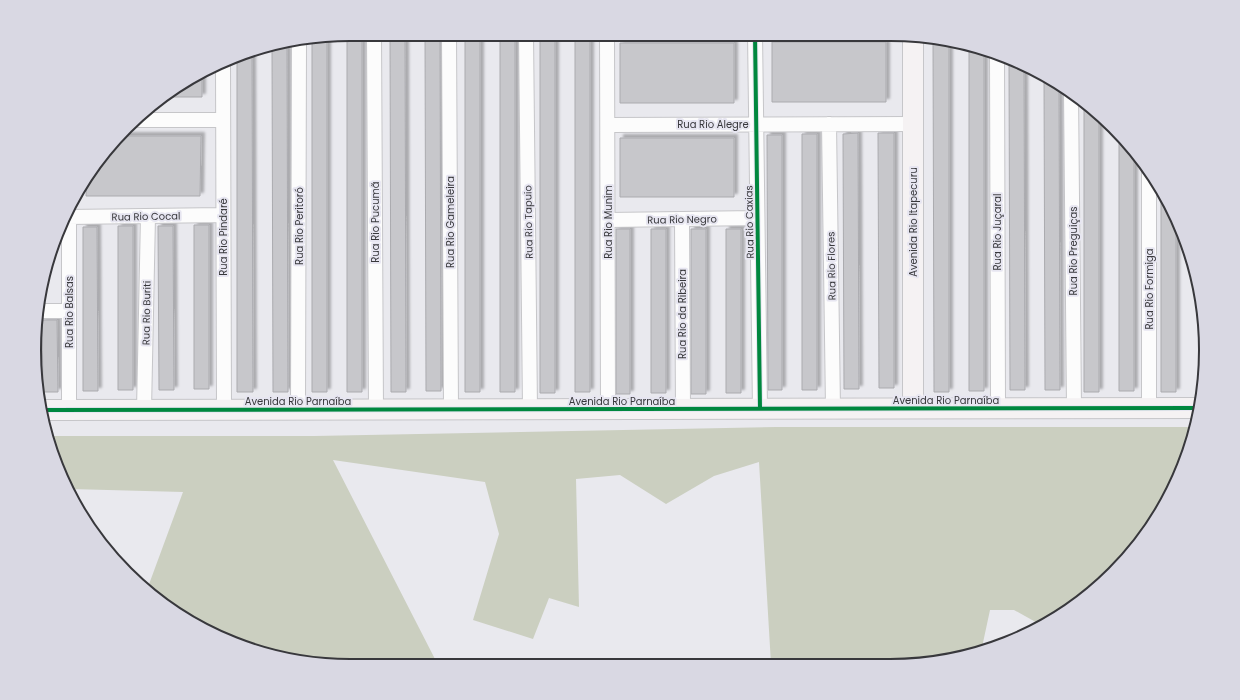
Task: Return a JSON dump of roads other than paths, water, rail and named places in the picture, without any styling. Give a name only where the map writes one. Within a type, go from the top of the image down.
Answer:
[{"type":"street","name":"Rua Rio Pucumã","points":[[374,41],[376,409]]},
{"type":"street","name":"Rua Rio Gameleira","points":[[449,41],[451,409]]},
{"type":"street","name":"Rua Rio Tapuio","points":[[526,41],[530,409]]},
{"type":"street","name":"Rua Rio Munim","points":[[608,41],[608,409]]},
{"type":"street","name":"Rua Rio Caxias","points":[[755,41],[760,409]]},
{"type":"street","name":"Avenida Rio Itapecuru","points":[[913,42],[913,408]]},
{"type":"street","name":"Rua Rio Peritoró","points":[[298,409],[299,46]]},
{"type":"street","name":"Rua Rio Juçaral","points":[[996,60],[998,408]]},
{"type":"street","name":"Rua Rio Pindaré","points":[[223,69],[224,409]]},
{"type":"street","name":"Rua Rio Preguiças","points":[[1072,101],[1074,408]]},
{"type":"street","points":[[144,120],[223,120]]},
{"type":"street","name":"Rua Rio Flores","points":[[829,124],[834,408]]},
{"type":"street","name":"Rua Rio Alegre","points":[[608,125],[914,124]]},
{"type":"street","name":"Rua Rio Formiga","points":[[1149,181],[1149,408]]},
{"type":"street","name":"Rua Rio Cocal","points":[[72,216],[223,215]]},
{"type":"street","name":"Rua Rio Buriti","points":[[144,410],[148,216]]},
{"type":"street","name":"Rua Rio Negro","points":[[608,220],[757,218]]},
{"type":"street","name":"Rua Rio da Ribeira","points":[[682,220],[683,409]]},
{"type":"street","name":"Rua Rio Balsas","points":[[69,222],[69,410]]},
{"type":"street","points":[[44,311],[69,311]]},
{"type":"street","name":"Avenida Rio Parnaíba","points":[[47,410],[1193,408]]}]
